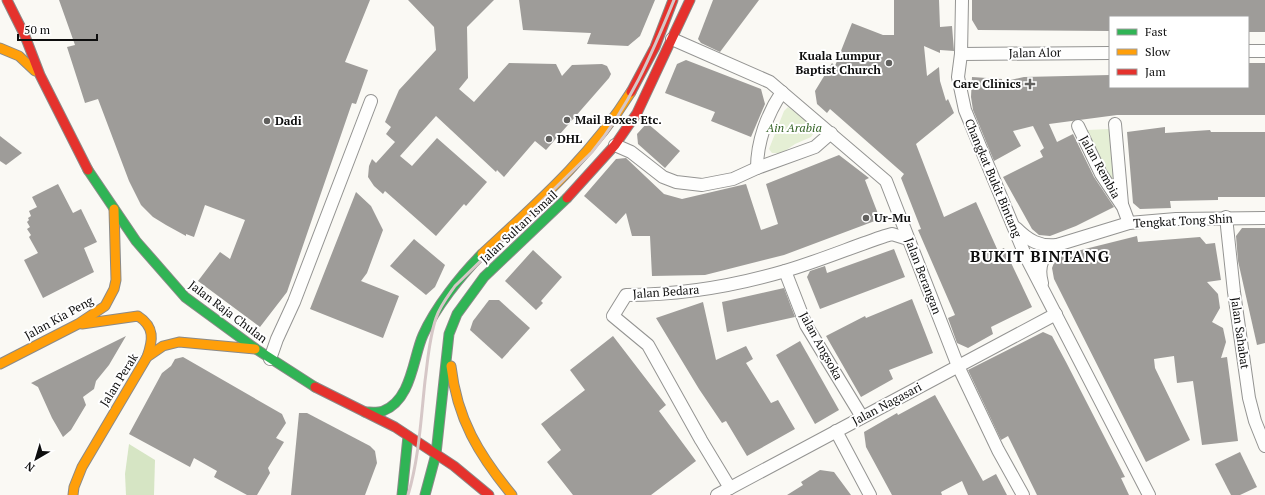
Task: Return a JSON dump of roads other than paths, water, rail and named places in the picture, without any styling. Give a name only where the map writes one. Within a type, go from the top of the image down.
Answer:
[{"type":"main road","name":"Jalan Raja Chulan","points":[[7,0],[25,36],[40,75],[83,162],[143,249],[185,297],[270,359],[320,390],[395,427],[472,480],[489,495]]},
{"type":"main road","points":[[669,0],[669,10]]},
{"type":"main road","name":"Jalan Sultan Ismail","points":[[365,412],[383,411],[394,403],[405,390],[412,375],[423,334],[446,297],[465,271],[567,174],[588,152],[615,118],[632,91],[655,47],[673,0]]},
{"type":"main road","name":"Jalan Sultan Ismail","points":[[425,495],[436,454],[449,334],[457,314],[484,276],[578,188],[615,145],[637,113],[690,0]]},
{"type":"main road","points":[[19,2],[25,36]]},
{"type":"main road","points":[[0,48],[19,56],[40,75]]},
{"type":"main road","name":"Jalan Kia Peng","points":[[0,364],[78,324],[105,306],[114,289],[117,269],[114,208]]},
{"type":"main road","points":[[78,324],[138,316],[147,322],[152,332],[152,340],[147,357]]},
{"type":"main road","points":[[449,334],[451,370],[461,419],[469,436],[490,468],[512,495]]},
{"type":"main road","name":"Jalan Perak","points":[[73,495],[74,487],[82,467],[147,357],[163,346],[179,342],[256,349]]},
{"type":"main road","points":[[402,495],[408,436]]},
{"type":"street","name":"Changkat Bukit Bintang","points":[[962,0],[961,54],[958,77],[965,110],[1026,257],[1149,495]]},
{"type":"street","name":"Jalan Berangan","points":[[672,39],[770,82],[886,181],[958,366],[1002,456],[1023,495]]},
{"type":"street","points":[[1249,51],[1265,51]]},
{"type":"street","name":"Jalan Alor","points":[[961,54],[1109,53]]},
{"type":"street","points":[[757,168],[758,145],[774,104],[782,92]]},
{"type":"street","points":[[270,359],[277,339],[294,302],[371,101]]},
{"type":"street","name":"Jalan Rembia","points":[[1114,124],[1122,207]]},
{"type":"street","name":"Jalan Rembia","points":[[1078,126],[1101,174],[1122,207],[1129,223]]},
{"type":"street","points":[[615,145],[631,152],[663,177],[690,185],[712,184],[733,179],[757,168],[815,147],[831,133]]},
{"type":"street","name":"Tengkat Tong Shin","points":[[1012,224],[1024,236],[1034,243],[1048,246],[1057,245],[1129,223],[1226,217],[1265,218]]},
{"type":"street","name":"Jalan Sahabat","points":[[1226,217],[1234,292],[1249,398],[1255,421],[1265,446]]},
{"type":"street","name":"Jalan Bedara","points":[[730,488],[701,440],[648,345],[613,316],[626,295],[651,295],[707,289],[785,271],[892,234],[908,239]]},
{"type":"street","name":"Tengkat Tong Shin","points":[[1044,291],[1040,274],[1040,263],[1047,253],[1057,245]]},
{"type":"street","name":"Jalan Angsoka","points":[[785,271],[806,325],[862,417]]},
{"type":"street","name":"Jalan Nagasari","points":[[718,495],[1056,314]]},
{"type":"street","points":[[836,431],[870,495]]},
{"type":"railway","points":[[408,495],[415,467],[430,341],[436,318],[444,301],[455,286],[592,152],[605,135],[639,79],[674,0]]},
{"type":"place","name":"Kuala Lumpur Baptist Church","points":[[889,63]]},
{"type":"place","name":"Care Clinics","points":[[1030,84]]},
{"type":"place","name":"Mail Boxes Etc.","points":[[567,120]]},
{"type":"place","name":"Dadi","points":[[267,121]]},
{"type":"place","name":"DHL","points":[[549,139]]},
{"type":"place","name":"Ur-Mu","points":[[866,218]]},
{"type":"district","name":"BUKIT BINTANG","points":[[1040,256]]},
{"type":"park label","name":"Ain Arabia","points":[[794,128]]}]
